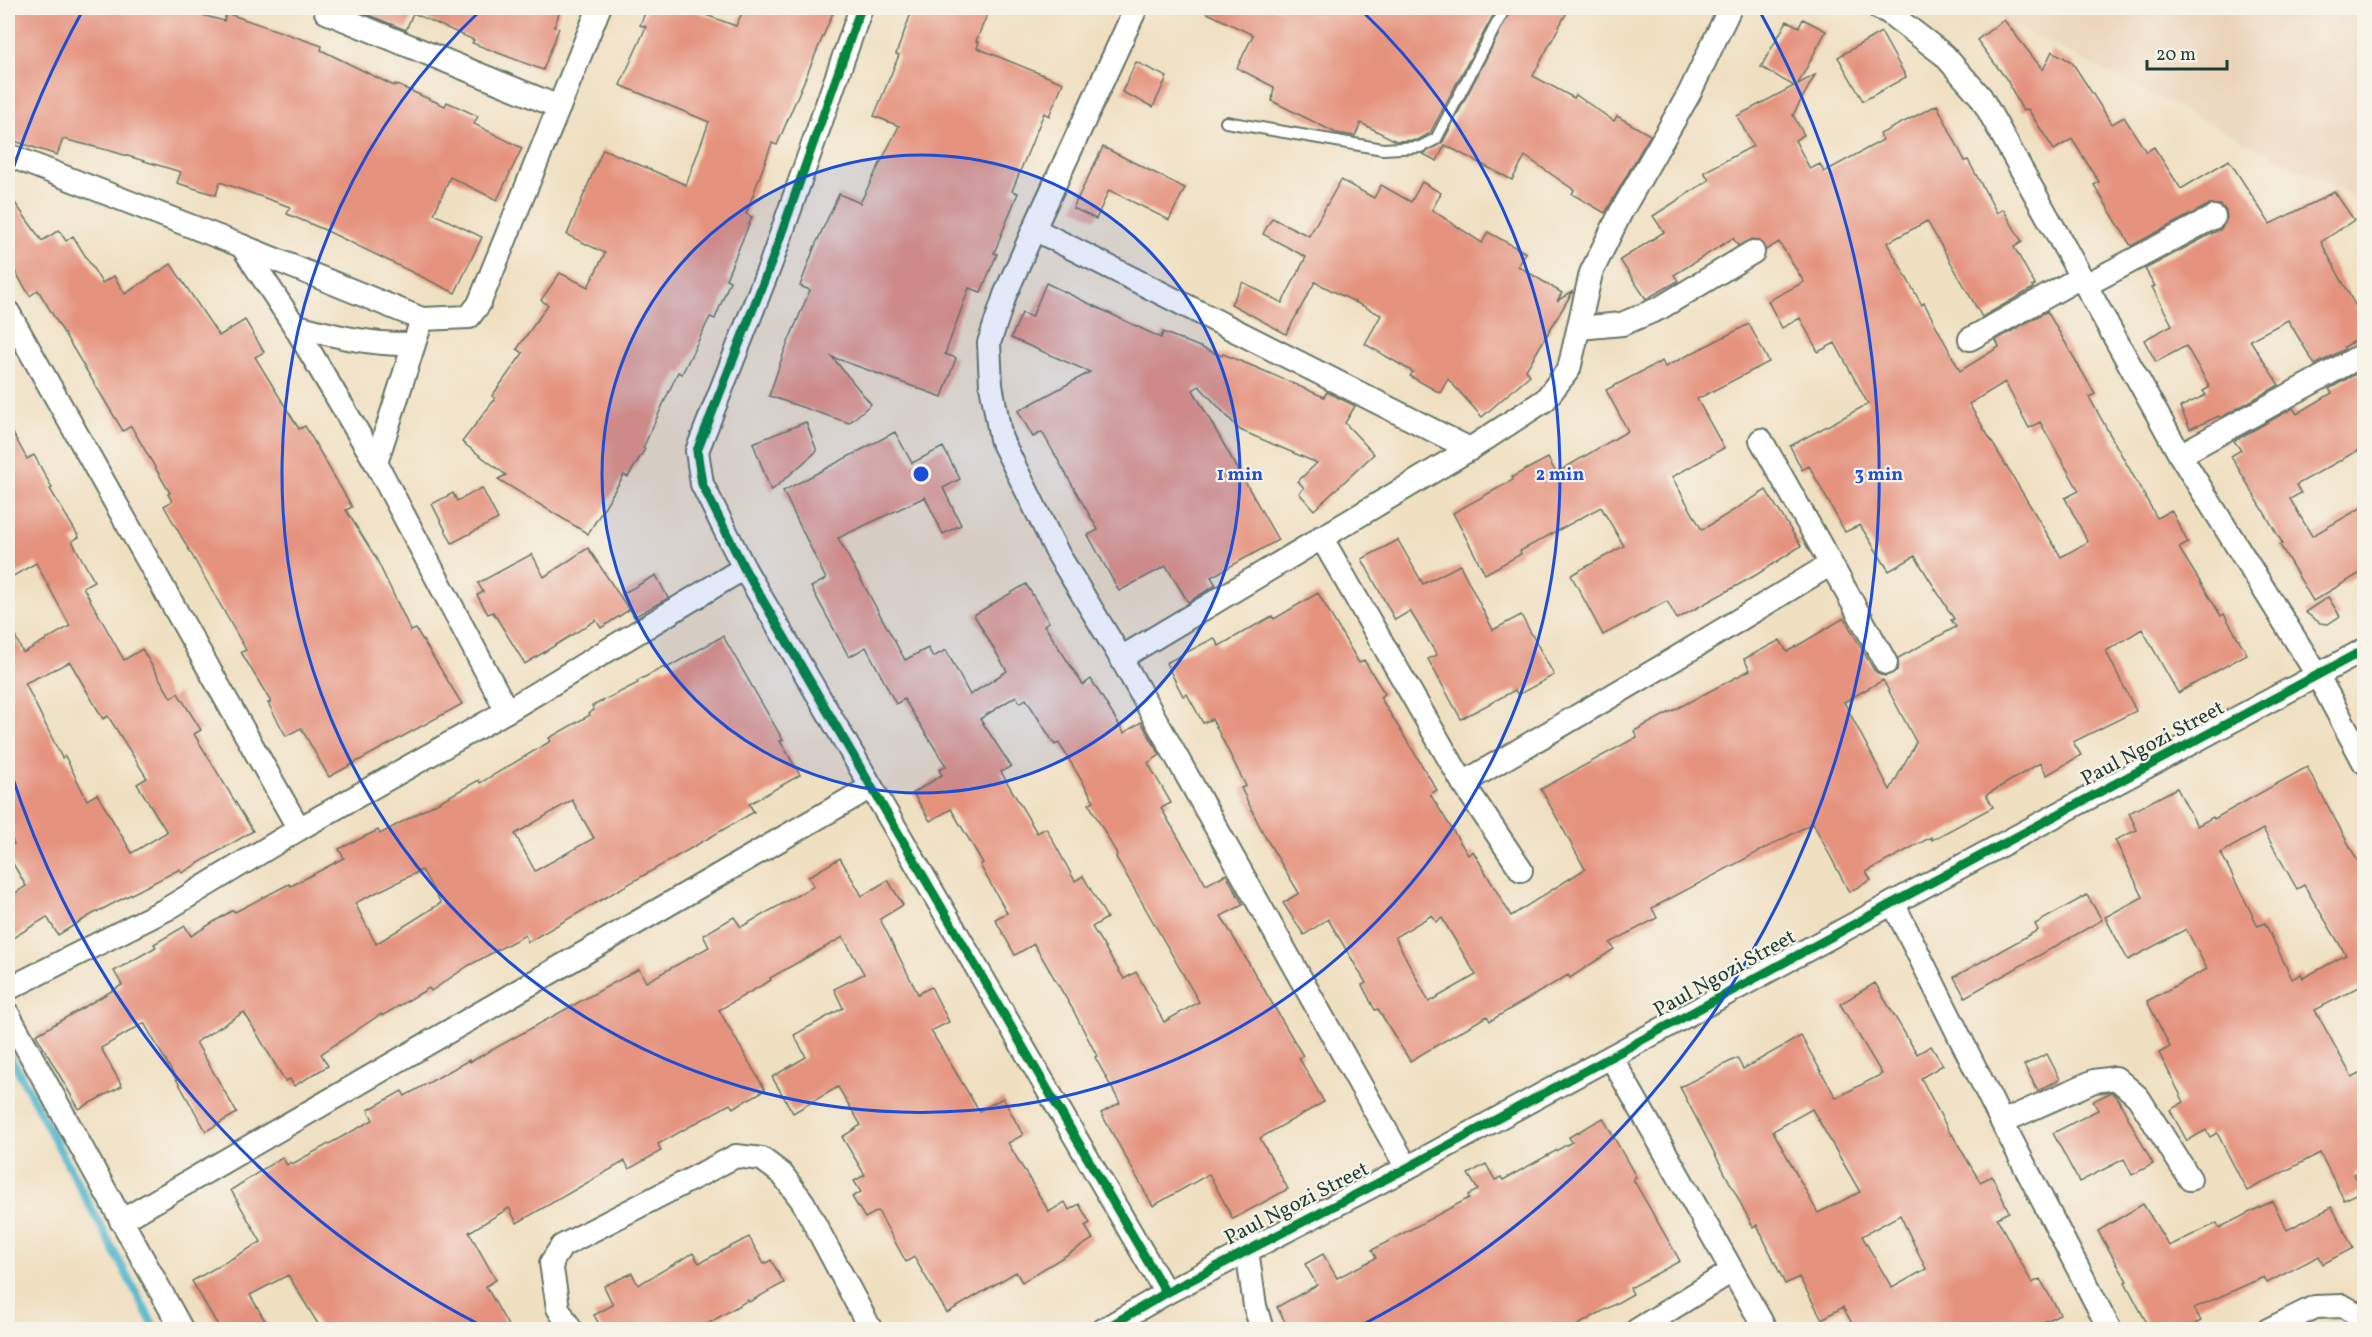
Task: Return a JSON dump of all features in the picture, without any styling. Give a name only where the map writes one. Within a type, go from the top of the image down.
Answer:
[{"type":"street","points":[[8,155],[422,319],[469,317],[479,304],[599,8]]},
{"type":"street","points":[[861,8],[771,263],[697,451],[702,484],[744,568],[1166,1293]]},
{"type":"street","points":[[1136,8],[1005,295],[989,343],[991,385],[1001,439],[1058,554],[1121,658],[1407,1168]]},
{"type":"street","points":[[1121,658],[1470,449],[1545,400],[1569,369],[1591,273],[1621,212],[1689,94],[1730,8]]},
{"type":"street","points":[[1879,8],[1888,12],[1944,55],[1981,97],[2180,455],[2318,676],[2364,762]]},
{"type":"street","points":[[323,9],[559,107]]},
{"type":"street","points":[[1970,339],[2214,217]]},
{"type":"street","points":[[1034,229],[1470,449]]},
{"type":"street","points":[[242,246],[294,325],[376,463],[507,711]]},
{"type":"street","points":[[1580,328],[1622,324],[1660,308],[1754,252]]},
{"type":"street","points":[[8,312],[299,829]]},
{"type":"street","points":[[376,463],[422,319]]},
{"type":"street","points":[[294,325],[364,342],[384,345],[413,344]]},
{"type":"street","points":[[2180,455],[2364,354]]},
{"type":"street","points":[[1761,440],[1886,663]]},
{"type":"street","points":[[1321,537],[1463,783],[1521,870]]},
{"type":"street","points":[[1463,783],[1831,564]]},
{"type":"street","points":[[8,989],[167,909],[299,829],[507,711],[744,568]]},
{"type":"street","name":"Paul Ngozi Street","points":[[1103,1329],[1247,1250],[1407,1168],[2364,650]]},
{"type":"street","points":[[121,1221],[871,787]]},
{"type":"street","points":[[1893,903],[2002,1122],[2110,1329]]},
{"type":"street","points":[[8,1014],[182,1329]]},
{"type":"street","points":[[1611,1057],[1766,1329]]},
{"type":"street","points":[[2002,1122],[2094,1081],[2116,1078],[2138,1097],[2190,1179]]},
{"type":"street","points":[[571,1329],[558,1308],[551,1263],[561,1246],[736,1156],[762,1159],[782,1174],[803,1202],[871,1329]]},
{"type":"street","points":[[1247,1250],[1255,1306],[1262,1329]]},
{"type":"street","points":[[1637,1329],[1732,1271]]},
{"type":"street","points":[[2268,1329],[2315,1307],[2343,1306],[2364,1318]]},
{"type":"lane","points":[[1226,122],[1383,149],[1420,147],[1436,139],[1505,8]]},
{"type":"shaded area","points":[[1979,8],[2364,8],[2364,201]]},
{"type":"building","points":[[8,8],[177,8],[224,21],[226,13],[322,46],[321,50],[394,86],[395,84],[445,106],[447,102],[478,116],[474,124],[522,148],[497,200],[450,177],[434,214],[482,237],[455,293],[287,214],[290,207],[220,182],[216,195],[177,183],[181,172],[111,151],[63,139],[57,155],[8,139]]},
{"type":"building","points":[[351,8],[561,8],[554,27],[559,28],[543,70],[472,43],[474,40],[413,13],[406,30]]},
{"type":"building","points":[[647,8],[687,8],[736,26],[744,8],[835,8],[777,145],[772,143],[746,214],[752,217],[726,279],[730,281],[715,319],[710,317],[682,374],[678,372],[643,448],[645,449],[628,477],[624,475],[588,534],[498,479],[506,475],[462,442],[495,399],[492,396],[523,353],[517,349],[548,305],[541,300],[560,273],[588,287],[605,253],[567,235],[603,149],[686,185],[709,122],[620,85],[646,27],[640,25]]},
{"type":"building","points":[[913,8],[990,8],[976,41],[979,42],[977,48],[1063,83],[1049,116],[1044,113],[1012,191],[1018,193],[981,292],[969,288],[945,354],[956,358],[942,397],[832,357],[871,404],[849,423],[769,396],[784,352],[810,290],[800,286],[814,248],[839,194],[860,203],[899,126],[874,116],[899,55],[896,54]]},
{"type":"building","points":[[1197,8],[1497,8],[1430,133],[1418,140],[1396,141],[1361,123],[1355,136],[1336,133],[1272,101],[1274,87],[1237,68],[1253,35]]},
{"type":"building","points":[[1512,8],[1569,8],[1533,76],[1574,98],[1576,95],[1614,121],[1617,116],[1650,135],[1605,213],[1572,194],[1574,190],[1525,156],[1512,180],[1445,145],[1437,161],[1423,154],[1443,142]]},
{"type":"building","points":[[1803,19],[1826,31],[1798,84],[1815,75],[1793,115],[1804,135],[1795,140],[1810,169],[1820,164],[1824,172],[1883,140],[1880,134],[1937,105],[1965,161],[1968,160],[1997,213],[2003,209],[2022,242],[2014,247],[2035,285],[1982,317],[1927,221],[1887,243],[1922,305],[1924,303],[1960,371],[1999,347],[1996,340],[2047,311],[2095,394],[2089,397],[2157,518],[2171,510],[2188,543],[2179,548],[2221,616],[2224,614],[2247,654],[2178,693],[2142,629],[2106,651],[2136,711],[2073,742],[2081,755],[2047,775],[2040,763],[1986,795],[1993,807],[1866,872],[1871,880],[1849,892],[1813,823],[1652,908],[1657,918],[1610,943],[1614,949],[1570,978],[1568,975],[1490,1021],[1487,1016],[1410,1061],[1378,1009],[1375,1010],[1362,985],[1366,983],[1328,919],[1304,935],[1283,903],[1299,893],[1264,835],[1241,788],[1246,786],[1212,719],[1203,723],[1187,694],[1183,696],[1166,663],[1214,638],[1219,646],[1272,616],[1274,619],[1318,593],[1359,663],[1364,660],[1385,694],[1380,697],[1437,790],[1430,794],[1468,855],[1473,851],[1511,916],[1585,869],[1541,789],[1637,737],[1634,731],[1750,670],[1744,659],[1780,640],[1787,652],[1844,618],[1874,670],[1886,676],[1897,670],[1898,658],[1956,627],[1951,620],[1954,619],[1915,556],[1889,571],[1860,525],[1845,532],[1809,466],[1802,470],[1790,446],[1868,404],[1835,343],[1818,352],[1800,318],[1782,328],[1768,301],[1804,282],[1779,242],[1766,250],[1759,240],[1752,239],[1738,246],[1733,238],[1674,275],[1678,281],[1646,299],[1620,260],[1664,232],[1653,216],[1709,180],[1704,172],[1753,146],[1737,116],[1794,86],[1761,67],[1787,21],[1799,27]],"holes":[[[2005,382],[2029,428],[2040,422],[2079,491],[2065,498],[2088,542],[2061,557],[1969,404]],[[1883,680],[1916,742],[1890,790],[1844,702]],[[1432,915],[1436,922],[1442,918],[1476,975],[1429,1002],[1395,937]]]},
{"type":"building","points":[[2004,20],[2043,70],[2052,51],[2072,62],[2112,124],[2124,117],[2146,152],[2154,147],[2181,189],[2229,160],[2270,224],[2334,191],[2354,220],[2321,242],[2364,322],[2364,335],[2344,347],[2345,349],[2315,365],[2288,320],[2250,340],[2279,385],[2220,418],[2219,416],[2190,429],[2180,407],[2206,395],[2203,391],[2210,387],[2186,346],[2156,362],[2144,340],[2172,325],[2145,269],[2221,229],[2227,218],[2226,211],[2221,205],[2208,205],[2131,246],[2094,185],[2099,182],[2072,139],[2054,150],[2028,109],[2023,111],[2007,80],[1977,40]]},
{"type":"building","points":[[1881,32],[1906,77],[1863,101],[1838,57]]},
{"type":"building","points":[[1136,62],[1167,77],[1153,107],[1122,92]]},
{"type":"building","points":[[1103,147],[1185,188],[1169,220],[1109,190],[1096,219],[1073,208]]},
{"type":"building","points":[[1341,180],[1374,198],[1381,185],[1411,202],[1422,182],[1441,193],[1432,210],[1482,243],[1488,232],[1526,253],[1518,266],[1562,293],[1557,301],[1573,291],[1526,370],[1530,375],[1482,417],[1448,379],[1440,393],[1410,376],[1413,372],[1365,344],[1381,315],[1315,282],[1286,334],[1231,304],[1243,282],[1282,303],[1306,257],[1263,234],[1272,218],[1309,236]]},
{"type":"building","points":[[8,193],[42,241],[59,230],[66,241],[73,236],[102,283],[114,276],[125,294],[171,264],[219,336],[245,320],[264,352],[255,357],[299,429],[305,426],[352,507],[346,510],[376,558],[411,631],[416,629],[462,704],[329,777],[301,728],[286,736],[268,703],[271,702],[241,652],[246,650],[164,506],[172,501],[168,494],[170,493],[131,426],[123,431],[38,290],[30,296],[8,260]]},
{"type":"building","points":[[1046,283],[1161,338],[1163,332],[1222,356],[1223,354],[1324,397],[1327,392],[1355,406],[1345,423],[1374,454],[1314,510],[1299,493],[1304,488],[1298,481],[1317,463],[1240,430],[1199,386],[1193,390],[1278,540],[1211,577],[1216,585],[1188,602],[1166,566],[1119,591],[1088,535],[1098,530],[1042,432],[1033,437],[1018,411],[1090,372],[1011,338],[1022,313],[1032,317]]},
{"type":"building","points":[[1749,324],[1769,362],[1697,399],[1724,448],[1672,477],[1702,530],[1766,490],[1801,546],[1756,575],[1677,619],[1667,601],[1603,635],[1571,575],[1624,546],[1601,507],[1520,551],[1521,554],[1485,574],[1453,513],[1548,458],[1556,473],[1628,431],[1606,390],[1662,361],[1665,367]]},
{"type":"building","points":[[2359,372],[2364,382],[2364,447],[2296,485],[2301,493],[2290,499],[2312,536],[2364,506],[2364,571],[2313,601],[2280,545],[2283,544],[2231,456],[2241,450],[2234,441],[2293,408],[2297,414],[2332,393],[2329,389]]},
{"type":"building","points":[[806,422],[817,451],[771,491],[753,443]]},
{"type":"building","points":[[8,424],[27,459],[34,455],[52,488],[50,489],[79,537],[72,541],[94,581],[83,587],[124,660],[142,649],[171,698],[178,693],[201,730],[194,734],[253,831],[182,873],[180,869],[91,915],[58,935],[47,917],[8,941],[8,898],[26,886],[8,855],[8,848],[14,844],[8,831],[8,620],[23,653],[70,626],[36,563],[8,579]],"holes":[[[70,662],[103,719],[108,716],[147,778],[137,784],[167,832],[132,853],[97,794],[87,800],[65,756],[62,758],[25,683]]]},
{"type":"building","points":[[895,432],[912,463],[943,447],[960,479],[943,488],[961,525],[943,534],[925,497],[838,538],[905,660],[928,648],[933,657],[946,650],[970,695],[1007,671],[974,615],[1026,584],[1049,622],[1044,625],[1083,685],[1091,679],[1124,733],[1141,722],[1160,755],[1148,763],[1171,803],[1161,808],[1206,885],[1226,874],[1243,905],[1221,916],[1303,1056],[1299,1058],[1324,1102],[1260,1138],[1288,1189],[1233,1219],[1209,1174],[1153,1206],[1101,1113],[1120,1103],[1072,1008],[1034,944],[1015,955],[995,919],[1007,913],[980,865],[983,863],[951,809],[930,821],[913,793],[942,775],[939,770],[946,766],[904,699],[896,704],[866,647],[849,657],[811,587],[826,579],[783,491]],"holes":[[[1016,696],[1020,703],[1026,699],[1055,745],[1059,743],[1094,801],[1089,804],[1117,854],[1116,857],[1199,1002],[1164,1022],[1136,972],[1124,979],[1092,927],[1107,918],[1083,876],[1075,881],[1046,828],[1037,833],[1001,772],[1011,766],[980,719]]]},
{"type":"building","points":[[482,488],[498,519],[452,543],[432,504],[453,493],[457,501]]},
{"type":"building","points":[[1398,540],[1423,584],[1460,565],[1493,630],[1521,615],[1554,675],[1518,695],[1515,690],[1461,719],[1428,659],[1437,655],[1410,611],[1395,620],[1362,559]]},
{"type":"building","points":[[588,548],[629,610],[601,628],[596,620],[525,664],[493,612],[488,614],[477,595],[483,592],[478,583],[532,554],[544,577]]},
{"type":"building","points":[[656,575],[668,598],[634,617],[622,594]]},
{"type":"building","points":[[2328,597],[2340,616],[2328,624],[2320,623],[2305,612]]},
{"type":"building","points":[[723,636],[783,740],[780,741],[800,775],[749,804],[754,812],[528,942],[525,935],[468,966],[431,991],[429,988],[382,1016],[381,1014],[321,1054],[328,1066],[294,1086],[290,1079],[285,1081],[244,1012],[196,1042],[237,1113],[206,1131],[144,1023],[101,1048],[122,1086],[79,1109],[36,1035],[122,985],[114,971],[156,947],[154,944],[185,926],[191,936],[233,910],[235,912],[289,884],[291,886],[344,858],[339,849],[378,830],[380,834],[479,780],[480,783],[551,741],[549,738],[590,715],[589,713],[594,710],[592,706],[664,667],[665,669]],"holes":[[[572,800],[594,838],[535,871],[515,834]],[[422,870],[441,903],[376,944],[355,903]]]},
{"type":"building","points":[[2307,767],[2364,873],[2364,987],[2363,985],[2315,1010],[2352,1077],[2364,1071],[2364,1169],[2354,1174],[2363,1191],[2344,1200],[2320,1153],[2247,1191],[2217,1133],[2210,1137],[2206,1130],[2187,1141],[2170,1110],[2184,1102],[2159,1053],[2170,1047],[2147,1001],[2207,969],[2186,929],[2128,960],[2105,917],[2143,897],[2115,840],[2137,830],[2129,813],[2177,788],[2197,826],[2213,817],[2214,819]],"holes":[[[2263,829],[2297,889],[2304,885],[2346,955],[2303,978],[2301,974],[2292,979],[2265,923],[2258,926],[2221,853]]]},
{"type":"building","points":[[840,858],[862,896],[888,880],[903,905],[880,919],[918,994],[931,987],[949,1022],[931,1031],[979,1111],[1003,1098],[1023,1135],[1008,1143],[1049,1212],[1065,1202],[1069,1210],[1079,1204],[1090,1223],[1085,1226],[1093,1239],[1022,1282],[1016,1272],[947,1313],[914,1257],[906,1262],[878,1211],[865,1218],[852,1197],[861,1192],[854,1181],[865,1175],[842,1137],[861,1125],[838,1087],[793,1113],[772,1077],[806,1057],[794,1035],[843,1008],[834,989],[864,974],[843,937],[719,1010],[765,1090],[733,1108],[730,1104],[658,1144],[661,1151],[629,1169],[625,1161],[517,1223],[509,1208],[469,1232],[496,1280],[486,1286],[510,1329],[321,1329],[288,1275],[250,1295],[270,1329],[220,1329],[192,1281],[261,1242],[231,1190],[282,1157],[287,1165],[291,1162],[292,1164],[373,1120],[368,1110],[402,1091],[405,1096],[639,969],[646,982],[709,947],[703,935],[734,917],[741,927],[814,886],[808,877]]},
{"type":"building","points":[[2087,895],[2102,920],[1965,997],[1954,977],[2038,930],[2035,924]]},
{"type":"building","points":[[1875,983],[1917,1054],[1931,1046],[1943,1065],[1921,1078],[1951,1135],[1980,1182],[1992,1176],[2009,1212],[1997,1218],[2032,1283],[2040,1279],[2060,1314],[2030,1329],[1855,1329],[1843,1307],[1822,1319],[1799,1277],[1785,1284],[1757,1225],[1753,1227],[1680,1087],[1737,1058],[1743,1069],[1801,1036],[1836,1098],[1882,1074],[1840,1004]],"holes":[[[1812,1109],[1860,1192],[1818,1213],[1773,1131]],[[1900,1215],[1926,1269],[1892,1288],[1862,1236]]]},
{"type":"building","points":[[2047,1054],[2060,1079],[2038,1091],[2024,1065]]},
{"type":"building","points":[[2112,1092],[2117,1097],[2153,1164],[2132,1175],[2124,1159],[2079,1182],[2053,1133],[2098,1110],[2093,1101]]},
{"type":"building","points":[[1603,1118],[1636,1177],[1633,1179],[1680,1261],[1630,1288],[1633,1294],[1571,1329],[1289,1329],[1277,1307],[1317,1285],[1305,1264],[1323,1254],[1337,1278],[1376,1258],[1372,1250],[1469,1198],[1468,1195],[1478,1190],[1468,1174],[1486,1164],[1495,1180],[1501,1177],[1503,1180],[1572,1142],[1569,1137]]},
{"type":"building","points":[[2272,1201],[2287,1230],[2332,1207],[2353,1248],[2323,1264],[2319,1256],[2267,1283],[2264,1277],[2194,1308],[2201,1321],[2185,1329],[2150,1329],[2125,1282],[2127,1281],[2098,1231],[2143,1204],[2169,1246],[2217,1223],[2219,1228]]},
{"type":"building","points":[[749,1237],[764,1264],[771,1260],[784,1283],[749,1302],[748,1300],[699,1329],[602,1329],[594,1315],[613,1305],[604,1286],[632,1273],[638,1285],[693,1253],[699,1263]]},
{"type":"waterway","points":[[8,1052],[156,1330]]},
{"type":"cycle path","points":[[861,8],[771,263],[697,451],[702,484],[744,568],[1166,1293]]},
{"type":"cycle path","points":[[1103,1330],[1166,1293],[1407,1168],[2364,650]]}]
